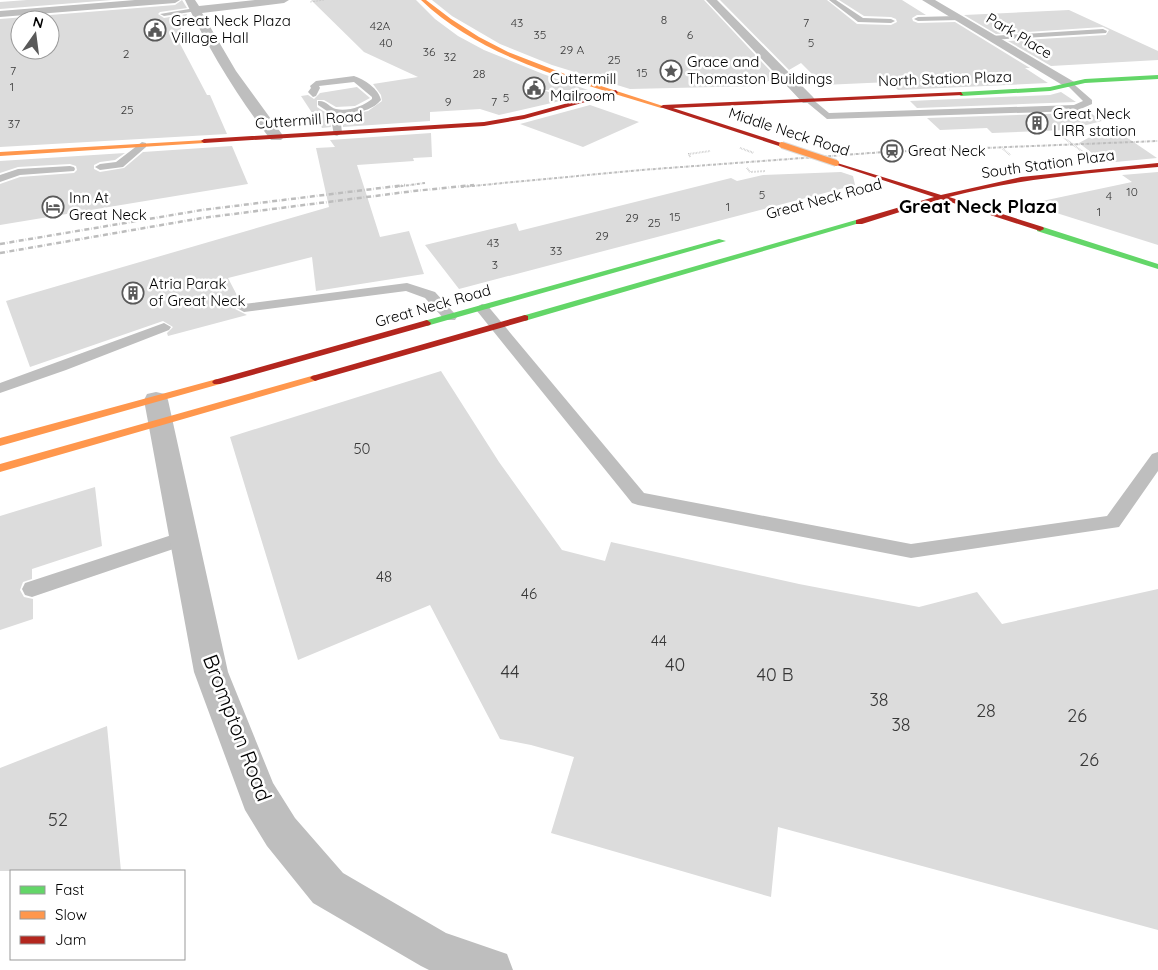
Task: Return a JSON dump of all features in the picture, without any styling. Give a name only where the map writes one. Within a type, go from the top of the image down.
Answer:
[{"type":"main road","name":"Middle Neck Road","points":[[430,2],[477,39],[567,76],[1158,267]]},
{"type":"main road","name":"North Station Plaza","points":[[663,107],[1050,89],[1069,84],[1158,77]]},
{"type":"main road","name":"Cuttermill Road","points":[[0,154],[484,124],[524,117],[616,92]]},
{"type":"main road","name":"South Station Plaza","points":[[943,196],[1035,178],[1158,166]]},
{"type":"main road","name":"Great Neck Road","points":[[904,196],[943,196]]},
{"type":"main road","name":"Great Neck Road","points":[[0,442],[159,412],[497,326],[918,205],[943,196]]},
{"type":"main road","name":"Great Neck Road","points":[[0,468],[159,412],[450,317],[732,239]]},
{"type":"street","points":[[0,14],[175,0]]},
{"type":"street","points":[[276,137],[261,118],[205,30],[193,5],[284,0]]},
{"type":"street","points":[[711,0],[808,100]]},
{"type":"street","name":"Park Place","points":[[928,0],[1069,84]]},
{"type":"street","name":"Brompton Road","points":[[159,412],[211,672],[259,796],[281,832],[328,888],[436,951],[490,970]]},
{"type":"lane","points":[[832,0],[861,20],[891,21]]},
{"type":"lane","points":[[164,14],[193,5]]},
{"type":"lane","points":[[918,20],[957,18]]},
{"type":"lane","points":[[991,38],[1103,31]]},
{"type":"lane","points":[[321,103],[334,107],[363,108],[372,105],[377,100],[376,96],[359,80],[354,79],[316,84],[314,86],[315,91],[328,92]]},
{"type":"lane","points":[[808,100],[827,116],[1076,108],[1090,102],[1069,84]]},
{"type":"lane","points":[[334,107],[337,133]]},
{"type":"lane","points":[[100,167],[119,165],[142,145]]},
{"type":"lane","points":[[16,176],[37,152]]},
{"type":"lane","points":[[0,179],[70,169]]},
{"type":"lane","points":[[244,308],[354,289],[406,287],[430,295],[450,317]]},
{"type":"lane","points":[[482,308],[638,498],[911,551],[1113,522],[1158,458]]},
{"type":"lane","points":[[0,388],[59,363],[164,327]]},
{"type":"lane","points":[[32,588],[184,538]]},
{"type":"path","points":[[1052,129],[1083,152]]},
{"type":"building","points":[[27,0],[112,0],[0,9],[0,2]]},
{"type":"building","points":[[182,0],[187,8],[160,12],[158,14],[164,18],[187,14],[177,38],[207,95],[210,95],[227,134],[0,147],[0,19],[10,18],[10,60],[60,60],[60,14],[175,5]]},
{"type":"building","points":[[311,0],[416,0],[435,19],[458,36],[484,50],[588,90],[543,90],[569,99],[499,115],[480,109],[430,112],[430,121],[343,127],[342,116],[368,111],[382,101],[381,95],[373,84],[418,77],[364,52]]},
{"type":"building","points":[[432,0],[704,0],[776,77],[759,86],[630,89],[552,65],[500,44],[452,16]]},
{"type":"building","points":[[720,0],[827,0],[857,24],[891,25],[897,22],[896,19],[891,17],[864,16],[839,0],[902,0],[926,15],[917,15],[912,18],[913,21],[918,23],[955,22],[1030,68],[1025,68],[1048,83],[898,90],[890,82],[823,85],[801,63],[789,70]]},
{"type":"building","points":[[1069,10],[1158,51],[1158,60],[1051,66],[1008,41],[1106,35],[1109,30],[1103,27],[996,34],[964,15]]},
{"type":"building","points":[[357,87],[370,98],[355,106],[336,107],[324,100],[317,100],[317,107],[328,114],[331,127],[322,128],[301,96],[308,95],[314,99],[320,93]]},
{"type":"building","points":[[1061,92],[1076,102],[917,108],[910,101],[1050,95]]},
{"type":"building","points":[[590,105],[639,122],[583,147],[520,124]]},
{"type":"building","points":[[1085,109],[1102,121],[1067,130],[992,133],[987,128],[940,130],[927,118],[1076,113]]},
{"type":"building","points":[[1110,126],[1157,158],[1105,163],[1079,143]]},
{"type":"building","name":"Atria Parak of Great Neck","points":[[431,133],[432,157],[413,158],[414,161],[357,165],[380,237],[409,231],[424,274],[316,291],[312,257],[228,278],[241,303],[235,309],[247,315],[168,336],[167,333],[173,327],[163,321],[30,367],[6,301],[329,207],[316,148],[335,147],[330,140]]},
{"type":"building","name":"Inn At Great Neck","points":[[232,146],[248,184],[0,225],[0,184],[20,177],[74,173],[77,170],[76,166],[70,164],[18,167],[0,173],[0,161],[125,153],[115,160],[100,162],[94,165],[94,169],[100,172],[124,168],[143,152]]},
{"type":"building","points":[[841,172],[853,176],[855,185],[459,289],[425,245],[516,223],[519,231],[731,178],[737,181],[763,175]]},
{"type":"building","points":[[1158,172],[1158,245],[1028,204],[1132,182],[1122,175]]},
{"type":"building","points":[[441,371],[499,462],[562,550],[605,561],[611,542],[799,584],[919,607],[977,592],[1002,624],[1158,589],[1158,930],[778,827],[771,897],[551,833],[574,757],[500,739],[430,605],[298,660],[230,437]]},
{"type":"building","points":[[95,487],[102,546],[32,569],[32,579],[23,582],[20,590],[24,597],[33,599],[33,619],[0,630],[0,516]]},
{"type":"building","points":[[107,726],[121,870],[0,871],[0,768]]},
{"type":"railway","points":[[461,187],[641,170],[884,152],[1158,141]]},
{"type":"railway","points":[[395,187],[425,183]]},
{"type":"railway","points":[[0,244],[202,210],[405,185]]},
{"type":"railway","points":[[0,253],[202,218],[474,185]]},
{"type":"traffic: fast","points":[[961,94],[1050,89],[1085,81],[1158,77]]},
{"type":"traffic: fast","points":[[525,318],[859,222]]},
{"type":"traffic: fast","points":[[1040,229],[1158,267]]},
{"type":"traffic: fast","points":[[427,323],[722,241]]},
{"type":"traffic: slow","points":[[423,0],[477,38],[506,53],[568,77],[663,107]]},
{"type":"traffic: slow","points":[[0,154],[204,141]]},
{"type":"traffic: slow","points":[[782,145],[836,163]]},
{"type":"traffic: slow","points":[[0,468],[315,378]]},
{"type":"traffic: slow","points":[[0,442],[217,382]]},
{"type":"traffic: jam","points":[[204,141],[484,124],[524,117],[616,92]]},
{"type":"traffic: jam","points":[[663,107],[961,94]]},
{"type":"traffic: jam","points":[[663,107],[782,145]]},
{"type":"traffic: jam","points":[[836,163],[1040,229]]},
{"type":"traffic: jam","points":[[859,222],[947,195],[999,183],[1067,173],[1158,165]]},
{"type":"traffic: jam","points":[[315,378],[525,318]]},
{"type":"traffic: jam","points":[[217,382],[427,323]]},
{"type":"place","name":"Great Neck Plaza Village Hall","points":[[155,30]]},
{"type":"place","name":"Grace and Thomaston Buildings","points":[[671,71]]},
{"type":"place","name":"Cuttermill Mailroom","points":[[534,88]]},
{"type":"place","name":"Great Neck LIRR station","points":[[1037,123]]},
{"type":"place","name":"Great Neck","points":[[892,151]]},
{"type":"place","name":"Inn At Great Neck","points":[[53,207]]},
{"type":"place","name":"Atria Parak of Great Neck","points":[[133,293]]},
{"type":"district","name":"Great Neck Plaza","points":[[978,206]]}]
